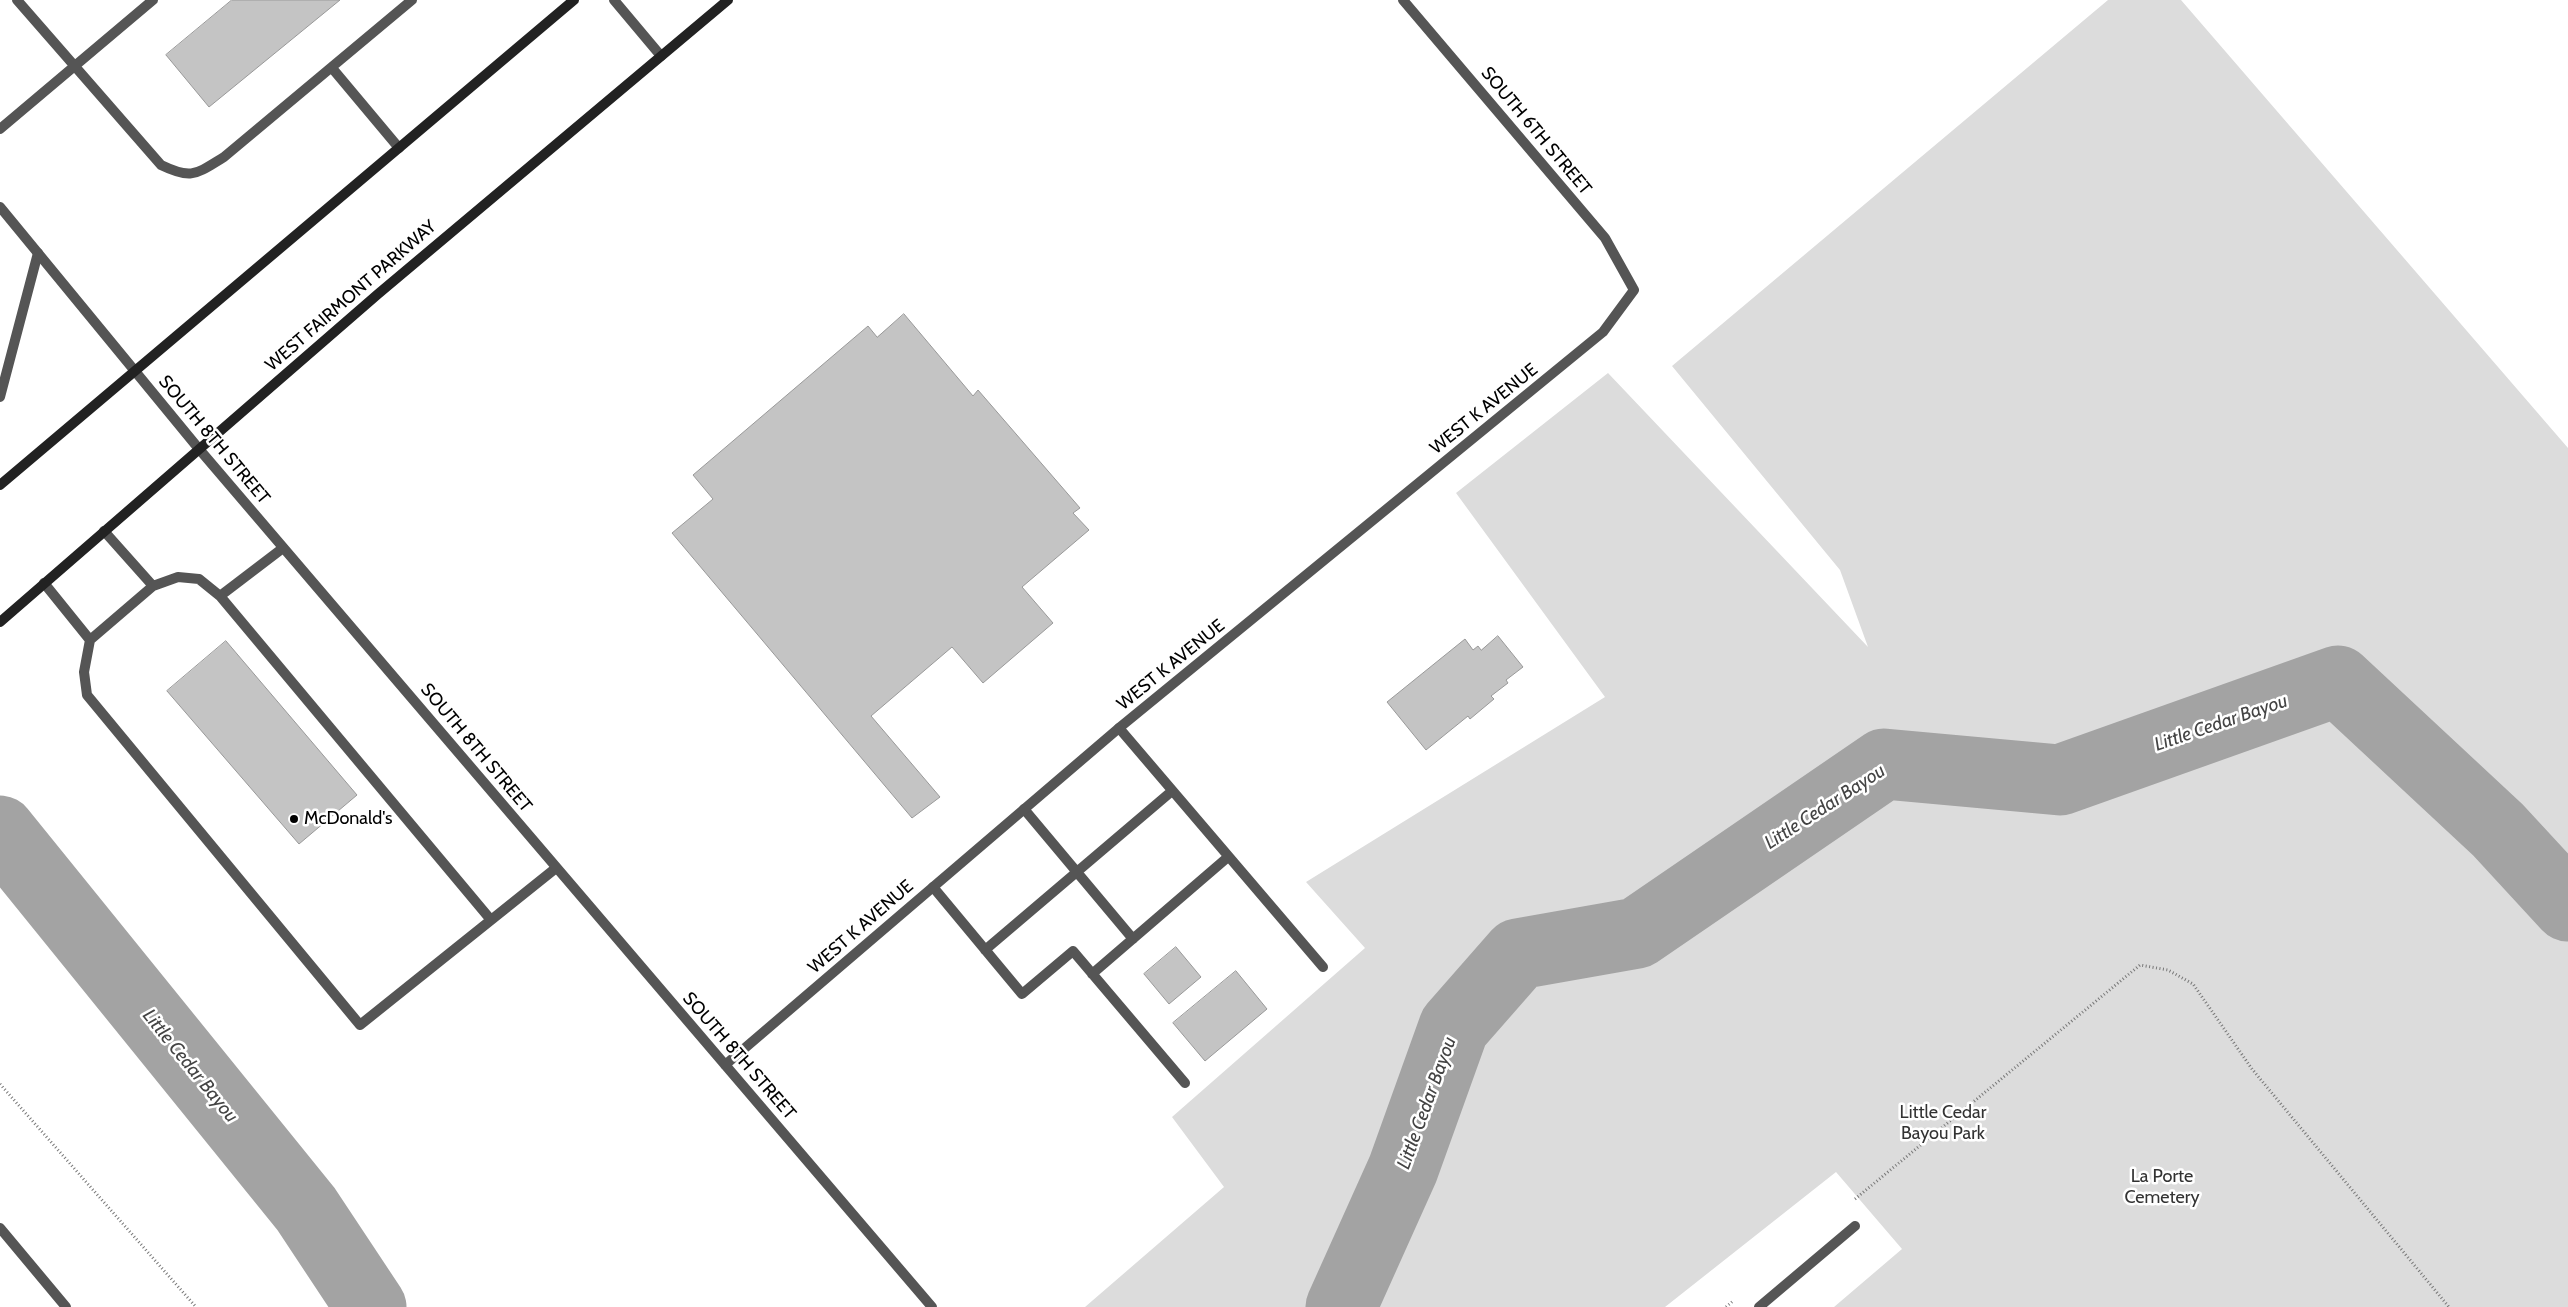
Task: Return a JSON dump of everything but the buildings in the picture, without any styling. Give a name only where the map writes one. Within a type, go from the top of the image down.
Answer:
[{"type":"main road","points":[[0,485],[574,0]]},
{"type":"main road","name":"WEST FAIRMONT PARKWAY","points":[[0,622],[386,287],[728,0]]},
{"type":"street","points":[[17,0],[160,165],[180,174],[197,174],[224,157],[412,0]]},
{"type":"street","points":[[0,129],[153,0]]},
{"type":"street","points":[[614,0],[661,56]]},
{"type":"street","name":"SOUTH 6TH STREET","points":[[1403,0],[1606,238],[1634,290]]},
{"type":"street","points":[[332,68],[399,148]]},
{"type":"street","name":"SOUTH 8TH STREET","points":[[0,207],[283,548],[932,1307]]},
{"type":"street","points":[[0,397],[38,253]]},
{"type":"street","name":"WEST K AVENUE","points":[[726,1066],[1119,728],[1603,332],[1634,290]]},
{"type":"street","points":[[104,531],[154,586]]},
{"type":"street","points":[[220,596],[283,548]]},
{"type":"street","points":[[491,920],[220,596],[198,579],[178,577],[154,586],[90,640],[84,672],[87,695],[360,1025],[556,868]]},
{"type":"street","points":[[44,583],[90,640]]},
{"type":"street","points":[[1119,728],[1323,967]]},
{"type":"street","points":[[985,950],[1172,791]]},
{"type":"street","points":[[1024,809],[1132,939]]},
{"type":"street","points":[[1092,974],[1228,857]]},
{"type":"street","points":[[933,887],[1022,994],[1073,951],[1185,1083]]},
{"type":"street","points":[[1760,1307],[1855,1226]]},
{"type":"street","points":[[0,1228],[66,1307]]},
{"type":"path","points":[[1849,1204],[2140,965],[2168,970],[2193,984],[2252,1069],[2449,1307]]},
{"type":"path","points":[[0,1084],[196,1307]]},
{"type":"path","points":[[1726,1307],[1740,1295]]},
{"type":"green space","points":[[2108,0],[2181,0],[2568,448],[2568,1307],[1834,1307],[1902,1249],[1836,1172],[1665,1307],[1085,1307],[1224,1187],[1172,1117],[1365,948],[1306,882],[1605,697],[1456,493],[1608,373],[1868,647],[1840,570],[1672,366]]},
{"type":"waterway","name":"Little Cedar Bayou","points":[[1341,1307],[1403,1169],[1454,1027],[1518,954],[1637,933],[1884,764],[2060,780],[2338,681],[2498,830],[2568,906]]},
{"type":"waterway","name":"Little Cedar Bayou","points":[[0,831],[306,1209],[371,1307]]},
{"type":"place","name":"McDonald's","points":[[294,819]]},
{"type":"park label","name":"Little Cedar Bayou Park","points":[[1943,1123]]},
{"type":"park label","name":"La Porte Cemetery","points":[[2162,1187]]}]
